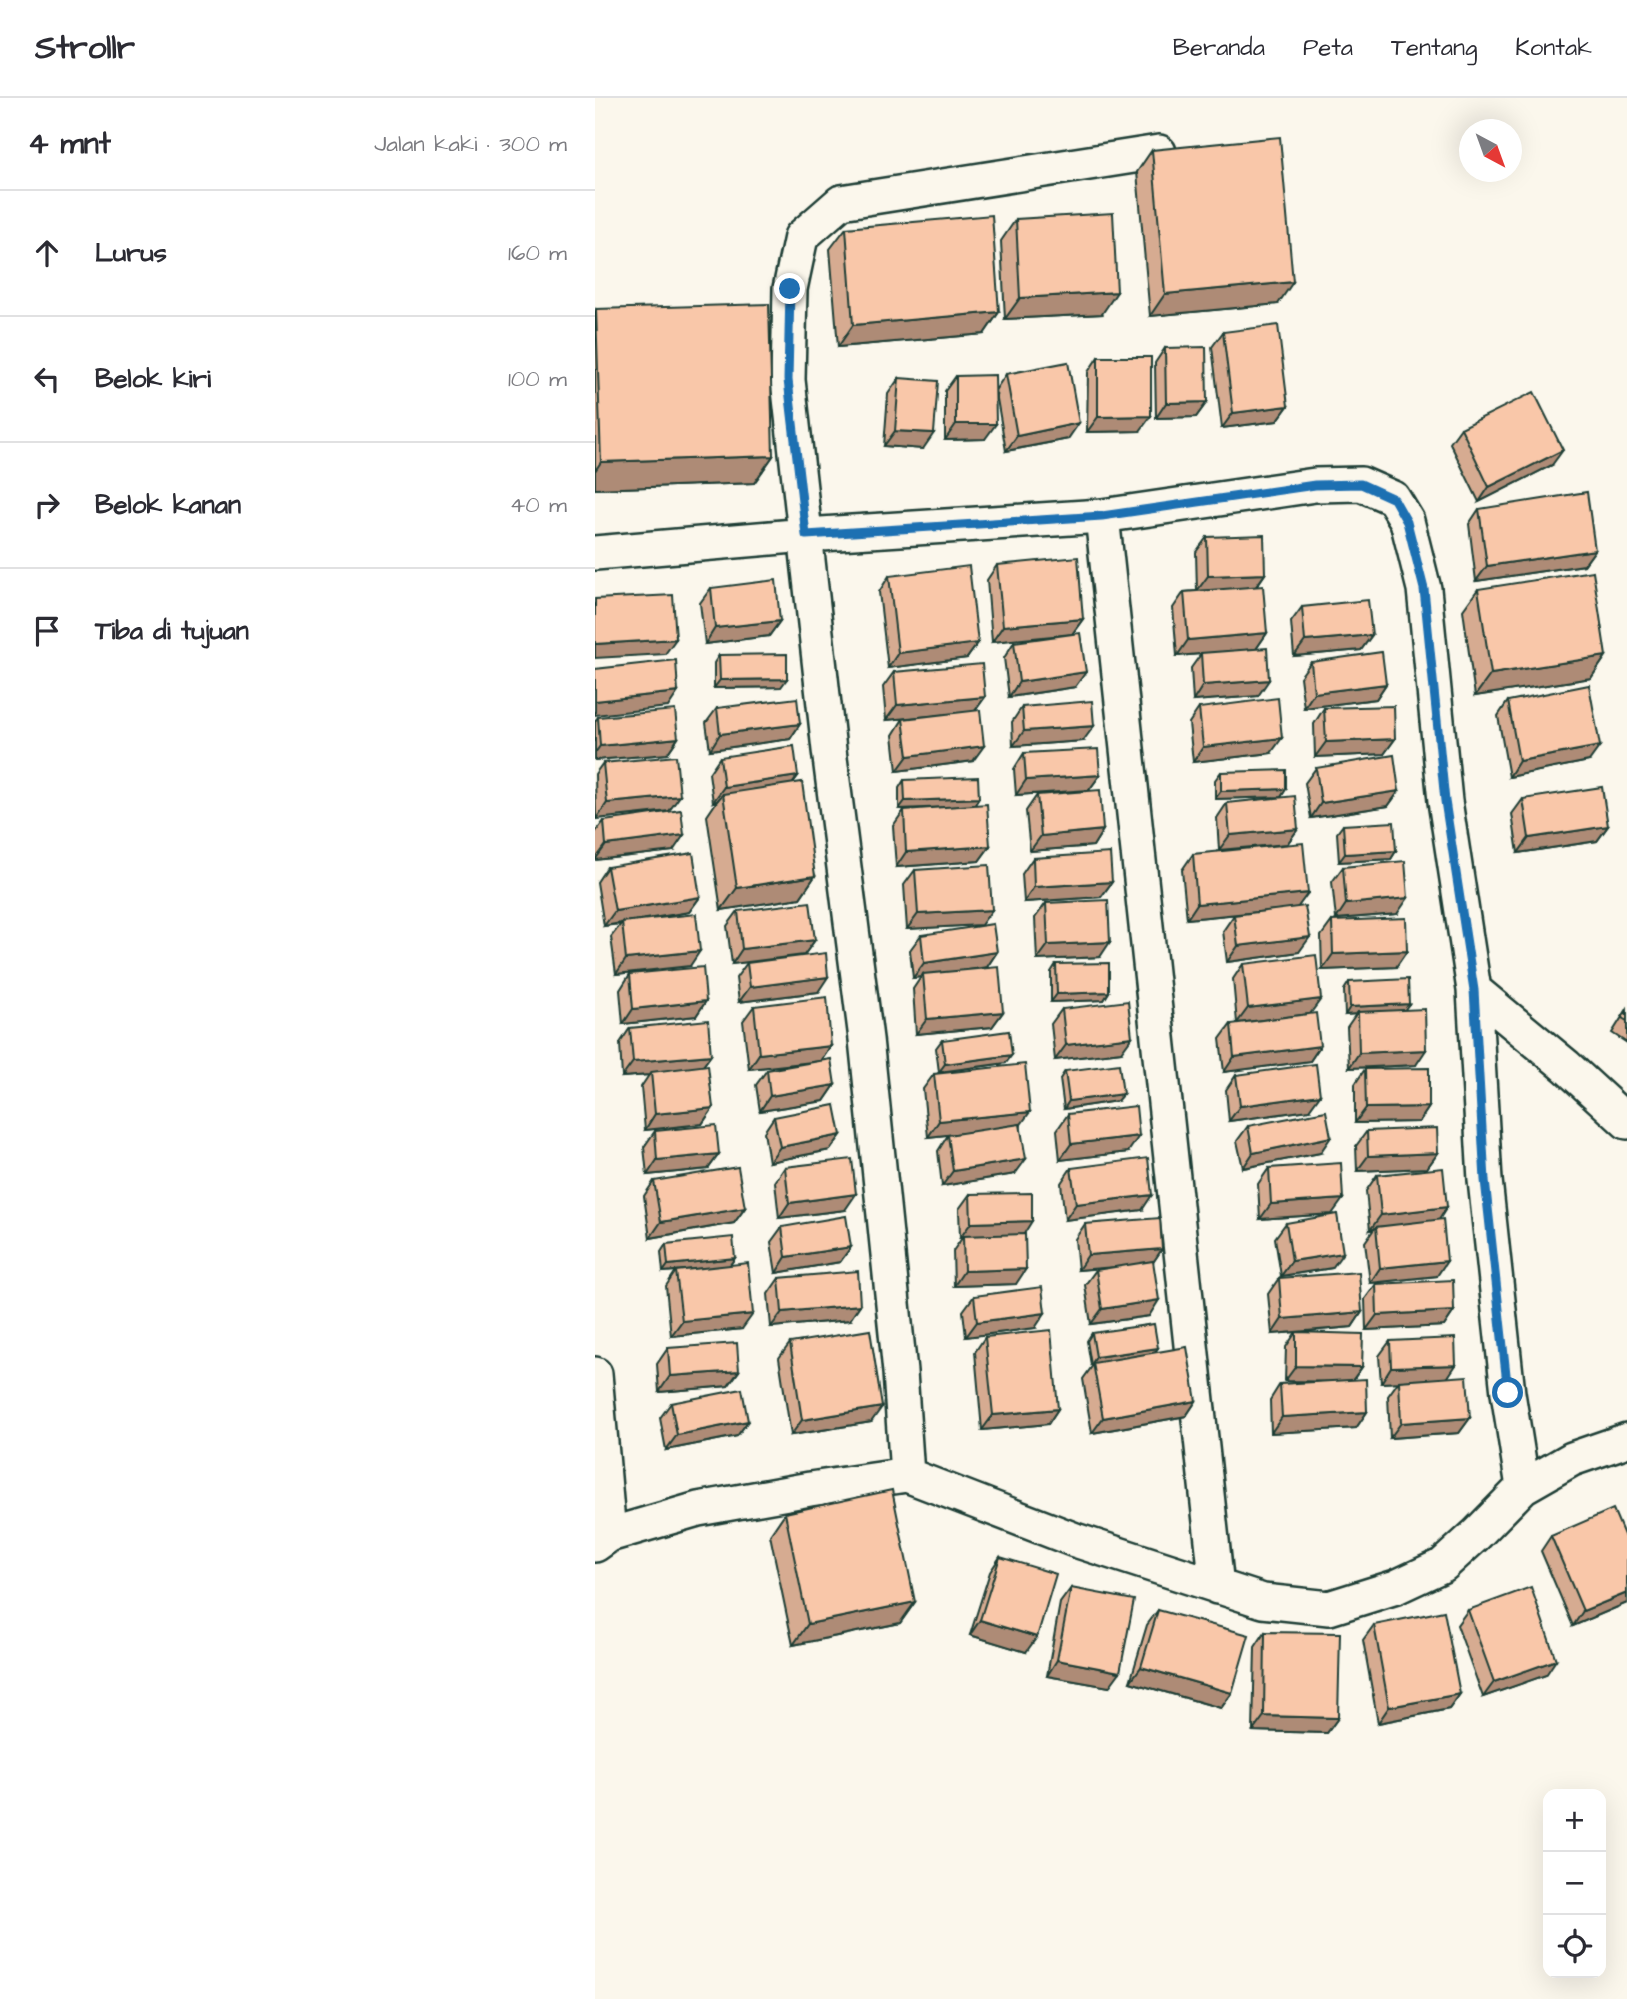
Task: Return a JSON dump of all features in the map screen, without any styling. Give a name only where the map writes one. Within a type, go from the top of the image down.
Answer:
[{"type":"street","points":[[907,1475],[900,1372],[866,1039],[829,750],[788,380],[790,289],[801,237],[841,202],[1160,152]]},
{"type":"street","points":[[595,553],[806,535],[1102,516],[1315,485],[1361,484],[1394,499],[1407,522],[1424,589],[1445,801],[1474,990],[1485,1180],[1508,1393],[1523,1487]]},
{"type":"street","points":[[1102,516],[1217,1587]]},
{"type":"street","points":[[1474,990],[1566,1066],[1627,1122]]},
{"type":"street","points":[[595,1374],[602,1540],[698,1509],[907,1475],[1075,1540],[1217,1587],[1263,1601],[1329,1608],[1396,1587],[1443,1565],[1523,1487],[1572,1459],[1627,1440]]},
{"type":"building","points":[[1280,137],[1293,282],[1165,294],[1152,150]]},
{"type":"building","points":[[1113,213],[1117,292],[1020,298],[1016,219]]},
{"type":"building","points":[[992,215],[999,312],[853,325],[846,228]]},
{"type":"building","points":[[769,304],[773,456],[601,462],[596,309]]},
{"type":"building","points":[[1278,325],[1288,406],[1233,413],[1223,332]]},
{"type":"building","points":[[1206,347],[1207,402],[1166,403],[1165,348]]},
{"type":"building","points":[[1098,357],[1151,357],[1151,416],[1098,417]]},
{"type":"building","points":[[1068,362],[1079,423],[1017,436],[1006,374]]},
{"type":"building","points":[[995,375],[996,424],[956,424],[956,376]]},
{"type":"building","points":[[899,378],[938,381],[934,433],[895,431]]},
{"type":"building","points":[[1534,392],[1563,450],[1489,487],[1461,428]]},
{"type":"building","points":[[1587,492],[1595,550],[1487,566],[1479,509]]},
{"type":"building","points":[[1264,535],[1265,574],[1208,576],[1207,537]]},
{"type":"building","points":[[1078,557],[1083,619],[1003,626],[997,565]]},
{"type":"building","points":[[969,566],[978,643],[898,653],[889,576]]},
{"type":"building","points":[[1593,571],[1606,656],[1491,674],[1478,589]]},
{"type":"building","points":[[776,580],[780,621],[715,628],[711,588]]},
{"type":"building","points":[[1263,586],[1267,633],[1188,640],[1184,592]]},
{"type":"building","points":[[673,595],[676,639],[595,644],[595,599]]},
{"type":"building","points":[[1368,600],[1372,635],[1305,641],[1302,607]]},
{"type":"building","points":[[1080,633],[1086,672],[1019,682],[1014,642]]},
{"type":"building","points":[[1267,648],[1269,680],[1203,685],[1201,653]]},
{"type":"building","points":[[1382,652],[1386,684],[1314,693],[1311,662]]},
{"type":"building","points":[[787,654],[787,679],[720,680],[719,655]]},
{"type":"building","points":[[676,660],[678,692],[595,701],[595,669]]},
{"type":"building","points":[[982,664],[985,697],[897,705],[894,672]]},
{"type":"building","points":[[1589,685],[1600,746],[1519,761],[1508,701]]},
{"type":"building","points":[[797,698],[800,724],[720,734],[717,708]]},
{"type":"building","points":[[1278,698],[1282,738],[1203,747],[1199,708]]},
{"type":"building","points":[[1092,701],[1094,726],[1024,731],[1022,707]]},
{"type":"building","points":[[1394,706],[1395,739],[1326,742],[1324,708]]},
{"type":"building","points":[[675,710],[678,738],[600,746],[598,717]]},
{"type":"building","points":[[980,710],[984,746],[908,756],[903,719]]},
{"type":"building","points":[[794,746],[798,776],[724,787],[720,757]]},
{"type":"building","points":[[1098,749],[1100,775],[1026,780],[1024,753]]},
{"type":"building","points":[[1394,755],[1399,791],[1321,803],[1316,768]]},
{"type":"building","points":[[676,756],[680,796],[607,803],[603,763]]},
{"type":"building","points":[[1286,770],[1286,789],[1221,791],[1221,772]]},
{"type":"building","points":[[978,777],[979,798],[905,801],[904,780]]},
{"type":"building","points":[[802,782],[815,876],[737,888],[723,794]]},
{"type":"building","points":[[1602,787],[1608,826],[1529,838],[1523,799]]},
{"type":"building","points":[[1100,790],[1103,830],[1041,836],[1037,795]]},
{"type":"building","points":[[1295,796],[1298,829],[1230,835],[1227,803]]},
{"type":"building","points":[[987,804],[990,846],[906,852],[904,810]]},
{"type":"building","points":[[681,810],[684,835],[606,845],[604,821]]},
{"type":"building","points":[[1394,822],[1396,851],[1345,854],[1343,825]]},
{"type":"building","points":[[1303,843],[1308,893],[1197,904],[1193,854]]},
{"type":"building","points":[[693,853],[700,897],[615,911],[607,867]]},
{"type":"building","points":[[1110,853],[1112,882],[1034,887],[1033,858]]},
{"type":"building","points":[[1405,861],[1408,898],[1346,904],[1343,867]]},
{"type":"building","points":[[989,865],[992,910],[918,914],[915,870]]},
{"type":"building","points":[[1108,900],[1110,942],[1048,945],[1046,903]]},
{"type":"building","points":[[810,902],[815,940],[742,949],[738,911]]},
{"type":"building","points":[[1305,906],[1310,937],[1238,946],[1234,915]]},
{"type":"building","points":[[696,914],[700,951],[626,959],[622,922]]},
{"type":"building","points":[[1406,918],[1407,951],[1333,954],[1332,921]]},
{"type":"building","points":[[993,924],[997,952],[924,963],[921,935]]},
{"type":"building","points":[[826,953],[828,977],[750,987],[747,963]]},
{"type":"building","points":[[1316,955],[1321,999],[1248,1008],[1243,964]]},
{"type":"building","points":[[1109,963],[1109,992],[1057,994],[1056,964]]},
{"type":"building","points":[[703,967],[706,1001],[633,1009],[630,974]]},
{"type":"building","points":[[999,967],[1003,1012],[927,1019],[923,974]]},
{"type":"building","points":[[1408,979],[1409,1004],[1350,1007],[1349,982]]},
{"type":"building","points":[[827,997],[831,1046],[759,1054],[754,1006]]},
{"type":"building","points":[[1128,1001],[1132,1037],[1066,1045],[1062,1009]]},
{"type":"building","points":[[1425,1009],[1426,1050],[1359,1053],[1358,1012]]},
{"type":"building","points":[[1316,1013],[1320,1046],[1234,1057],[1231,1024]]},
{"type":"building","points":[[708,1020],[711,1055],[633,1062],[630,1028]]},
{"type":"building","points":[[1009,1031],[1012,1055],[945,1064],[942,1040]]},
{"type":"building","points":[[831,1059],[835,1085],[770,1096],[767,1070]]},
{"type":"building","points":[[1025,1064],[1030,1112],[939,1121],[934,1074]]},
{"type":"building","points":[[1119,1064],[1123,1094],[1069,1101],[1065,1071]]},
{"type":"building","points":[[1316,1064],[1320,1095],[1240,1106],[1236,1075]]},
{"type":"building","points":[[708,1065],[713,1108],[655,1114],[651,1072]]},
{"type":"building","points":[[1429,1068],[1429,1107],[1366,1108],[1365,1069]]},
{"type":"building","points":[[835,1105],[841,1135],[780,1147],[774,1117]]},
{"type":"building","points":[[1136,1106],[1139,1136],[1071,1144],[1068,1114]]},
{"type":"building","points":[[1326,1111],[1331,1137],[1253,1153],[1248,1126]]},
{"type":"building","points":[[1020,1124],[1026,1159],[953,1171],[948,1135]]},
{"type":"building","points":[[716,1125],[719,1154],[657,1160],[655,1131]]},
{"type":"building","points":[[1437,1128],[1438,1153],[1368,1156],[1367,1131]]},
{"type":"building","points":[[1148,1158],[1152,1195],[1076,1204],[1071,1168]]},
{"type":"building","points":[[852,1159],[856,1194],[789,1203],[785,1167]]},
{"type":"building","points":[[1341,1163],[1343,1199],[1271,1204],[1269,1168]]},
{"type":"building","points":[[738,1167],[745,1208],[661,1222],[654,1181]]},
{"type":"building","points":[[1443,1168],[1447,1207],[1381,1215],[1377,1175]]},
{"type":"building","points":[[1032,1193],[1032,1221],[971,1223],[970,1194]]},
{"type":"building","points":[[1337,1214],[1343,1253],[1292,1261],[1286,1223]]},
{"type":"building","points":[[846,1216],[851,1247],[786,1257],[782,1227]]},
{"type":"building","points":[[1160,1218],[1162,1249],[1088,1255],[1085,1224]]},
{"type":"building","points":[[1443,1219],[1447,1261],[1380,1268],[1376,1227]]},
{"type":"building","points":[[1025,1234],[1026,1269],[964,1271],[963,1236]]},
{"type":"building","points":[[733,1237],[735,1258],[668,1265],[666,1244]]},
{"type":"building","points":[[1153,1261],[1159,1300],[1102,1309],[1096,1270]]},
{"type":"building","points":[[748,1263],[753,1314],[682,1321],[676,1271]]},
{"type":"building","points":[[858,1271],[860,1305],[782,1312],[779,1278]]},
{"type":"building","points":[[1359,1272],[1362,1312],[1282,1319],[1279,1278]]},
{"type":"building","points":[[1453,1280],[1454,1311],[1377,1315],[1376,1284]]},
{"type":"building","points":[[1042,1287],[1045,1313],[977,1322],[974,1296]]},
{"type":"building","points":[[1154,1324],[1158,1348],[1096,1357],[1092,1333]]},
{"type":"building","points":[[870,1330],[882,1407],[802,1420],[790,1343]]},
{"type":"building","points":[[1051,1330],[1058,1409],[993,1415],[985,1337]]},
{"type":"building","points":[[1296,1332],[1363,1334],[1362,1367],[1296,1366]]},
{"type":"building","points":[[1455,1338],[1456,1365],[1391,1367],[1390,1341]]},
{"type":"building","points":[[737,1343],[739,1371],[670,1376],[668,1348]]},
{"type":"building","points":[[1187,1347],[1196,1401],[1103,1418],[1093,1363]]},
{"type":"building","points":[[1467,1376],[1470,1418],[1401,1423],[1399,1381]]},
{"type":"building","points":[[1366,1379],[1367,1412],[1282,1417],[1280,1384]]},
{"type":"building","points":[[742,1389],[748,1421],[677,1435],[671,1403]]},
{"type":"building","points":[[892,1490],[915,1602],[808,1624],[785,1513]]},
{"type":"building","points":[[1613,1509],[1627,1542],[1627,1593],[1583,1611],[1551,1536]]},
{"type":"building","points":[[1000,1557],[1056,1574],[1037,1637],[980,1620]]},
{"type":"building","points":[[1531,1587],[1556,1660],[1494,1682],[1468,1610]]},
{"type":"building","points":[[1071,1588],[1134,1600],[1120,1672],[1057,1660]]},
{"type":"building","points":[[1158,1610],[1249,1635],[1232,1693],[1141,1667]]},
{"type":"building","points":[[1444,1611],[1460,1694],[1389,1707],[1374,1625]]},
{"type":"building","points":[[1265,1632],[1340,1633],[1338,1718],[1264,1716]]},
{"type":"route","points":[[790,289],[788,380],[806,535],[1102,516],[1315,485],[1361,484],[1394,499],[1407,522],[1424,589],[1445,801],[1474,990],[1485,1180],[1508,1393]]}]
